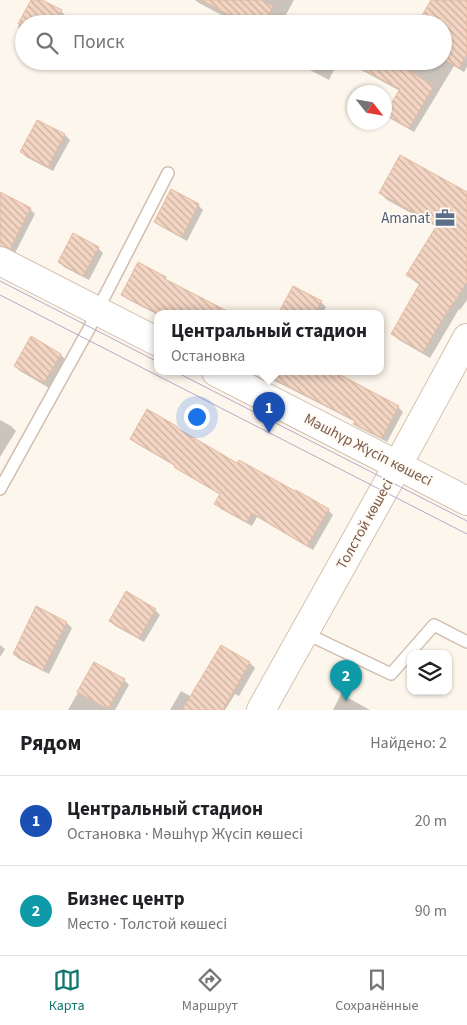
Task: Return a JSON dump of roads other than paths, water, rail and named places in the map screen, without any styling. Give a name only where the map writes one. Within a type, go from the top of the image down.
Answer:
[{"type":"street","points":[[0,261],[154,340]]},
{"type":"street","name":"Толстой көшесі","points":[[261,710],[467,338]]},
{"type":"street","name":"Мәшһүр Жүсіп көшесі","points":[[222,375],[467,501]]},
{"type":"lane","points":[[0,489],[90,327],[168,173]]},
{"type":"lane","points":[[304,633],[391,674],[434,625],[467,642]]},
{"type":"tram line","points":[[0,281],[154,360]]},
{"type":"tram line","points":[[0,295],[154,374]]},
{"type":"tram line","points":[[156,375],[467,534]]},
{"type":"tram line","points":[[182,375],[467,521]]},
{"type":"place","name":"Amanat","points":[[445,218]]},
{"type":"place","name":"Центральный стадион","points":[[269,433]]},
{"type":"place","name":"Бизнес центр","points":[[346,701]]}]
